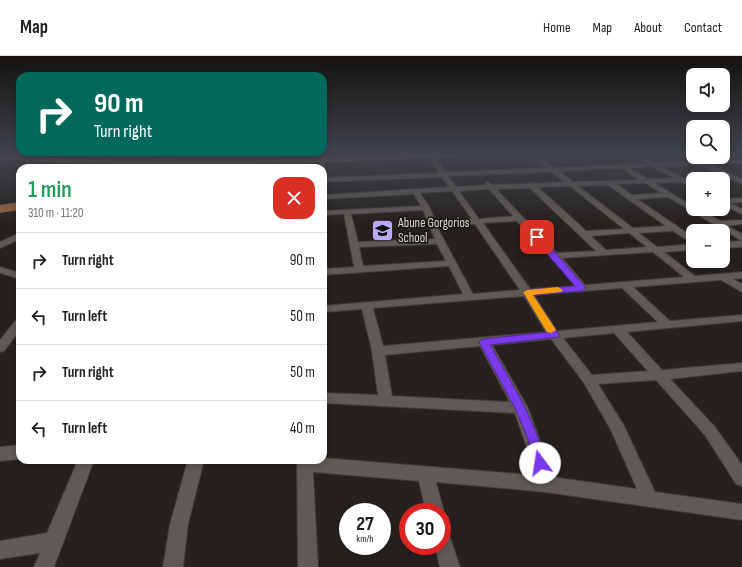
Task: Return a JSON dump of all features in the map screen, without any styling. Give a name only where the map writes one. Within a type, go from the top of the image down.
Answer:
[{"type":"street","points":[[327,189],[420,178]]},
{"type":"street","points":[[446,178],[527,292],[554,335],[589,380],[618,428],[650,500]]},
{"type":"street","points":[[483,178],[555,256],[582,288]]},
{"type":"street","points":[[564,178],[693,279]]},
{"type":"street","points":[[641,178],[718,224],[742,222]]},
{"type":"street","points":[[679,178],[686,182]]},
{"type":"street","points":[[327,189],[416,192],[491,187],[682,180]]},
{"type":"street","points":[[610,183],[686,237]]},
{"type":"street","points":[[532,186],[604,253]]},
{"type":"street","points":[[416,192],[426,208],[440,241],[470,297]]},
{"type":"street","points":[[630,197],[670,195]]},
{"type":"street","points":[[730,200],[742,200]]},
{"type":"street","points":[[730,202],[742,207]]},
{"type":"street","points":[[730,204],[742,212]]},
{"type":"street","points":[[327,213],[426,208]]},
{"type":"street","points":[[347,212],[359,269]]},
{"type":"street","points":[[432,224],[519,218]]},
{"type":"street","points":[[583,234],[674,228]]},
{"type":"street","points":[[730,231],[742,238]]},
{"type":"street","points":[[0,245],[16,238]]},
{"type":"street","points":[[354,245],[440,241]]},
{"type":"street","points":[[730,245],[742,244]]},
{"type":"street","points":[[555,256],[686,248]]},
{"type":"street","points":[[327,272],[453,263]]},
{"type":"street","points":[[0,270],[16,275]]},
{"type":"street","points":[[327,309],[742,275]]},
{"type":"street","points":[[724,277],[742,289]]},
{"type":"street","points":[[625,285],[667,324]]},
{"type":"street","points":[[367,306],[378,351],[386,401]]},
{"type":"street","points":[[378,351],[742,318]]},
{"type":"street","points":[[0,348],[16,327]]},
{"type":"street","points":[[618,330],[710,431],[742,479]]},
{"type":"street","points":[[484,342],[521,408],[534,439],[540,463]]},
{"type":"street","points":[[589,380],[660,376],[742,367]]},
{"type":"street","points":[[327,398],[521,408]]},
{"type":"street","points":[[0,454],[16,452]]},
{"type":"street","points":[[44,567],[84,464]]},
{"type":"street","points":[[173,567],[179,524],[195,464]]},
{"type":"street","points":[[305,464],[308,567]]},
{"type":"street","points":[[327,464],[545,484],[742,512]]},
{"type":"street","points":[[425,473],[433,503]]},
{"type":"street","points":[[0,550],[53,541]]},
{"type":"street","points":[[447,555],[450,567]]},
{"type":"waterway","points":[[0,209],[16,207]]},
{"type":"slow traffic","points":[[551,330],[527,292],[558,290]]},
{"type":"place","name":"Abune Gorgorios School","points":[[383,230]]},
{"type":"route","points":[[537,237],[582,288],[527,292],[554,335],[484,342],[521,408],[534,439],[540,463]]}]
